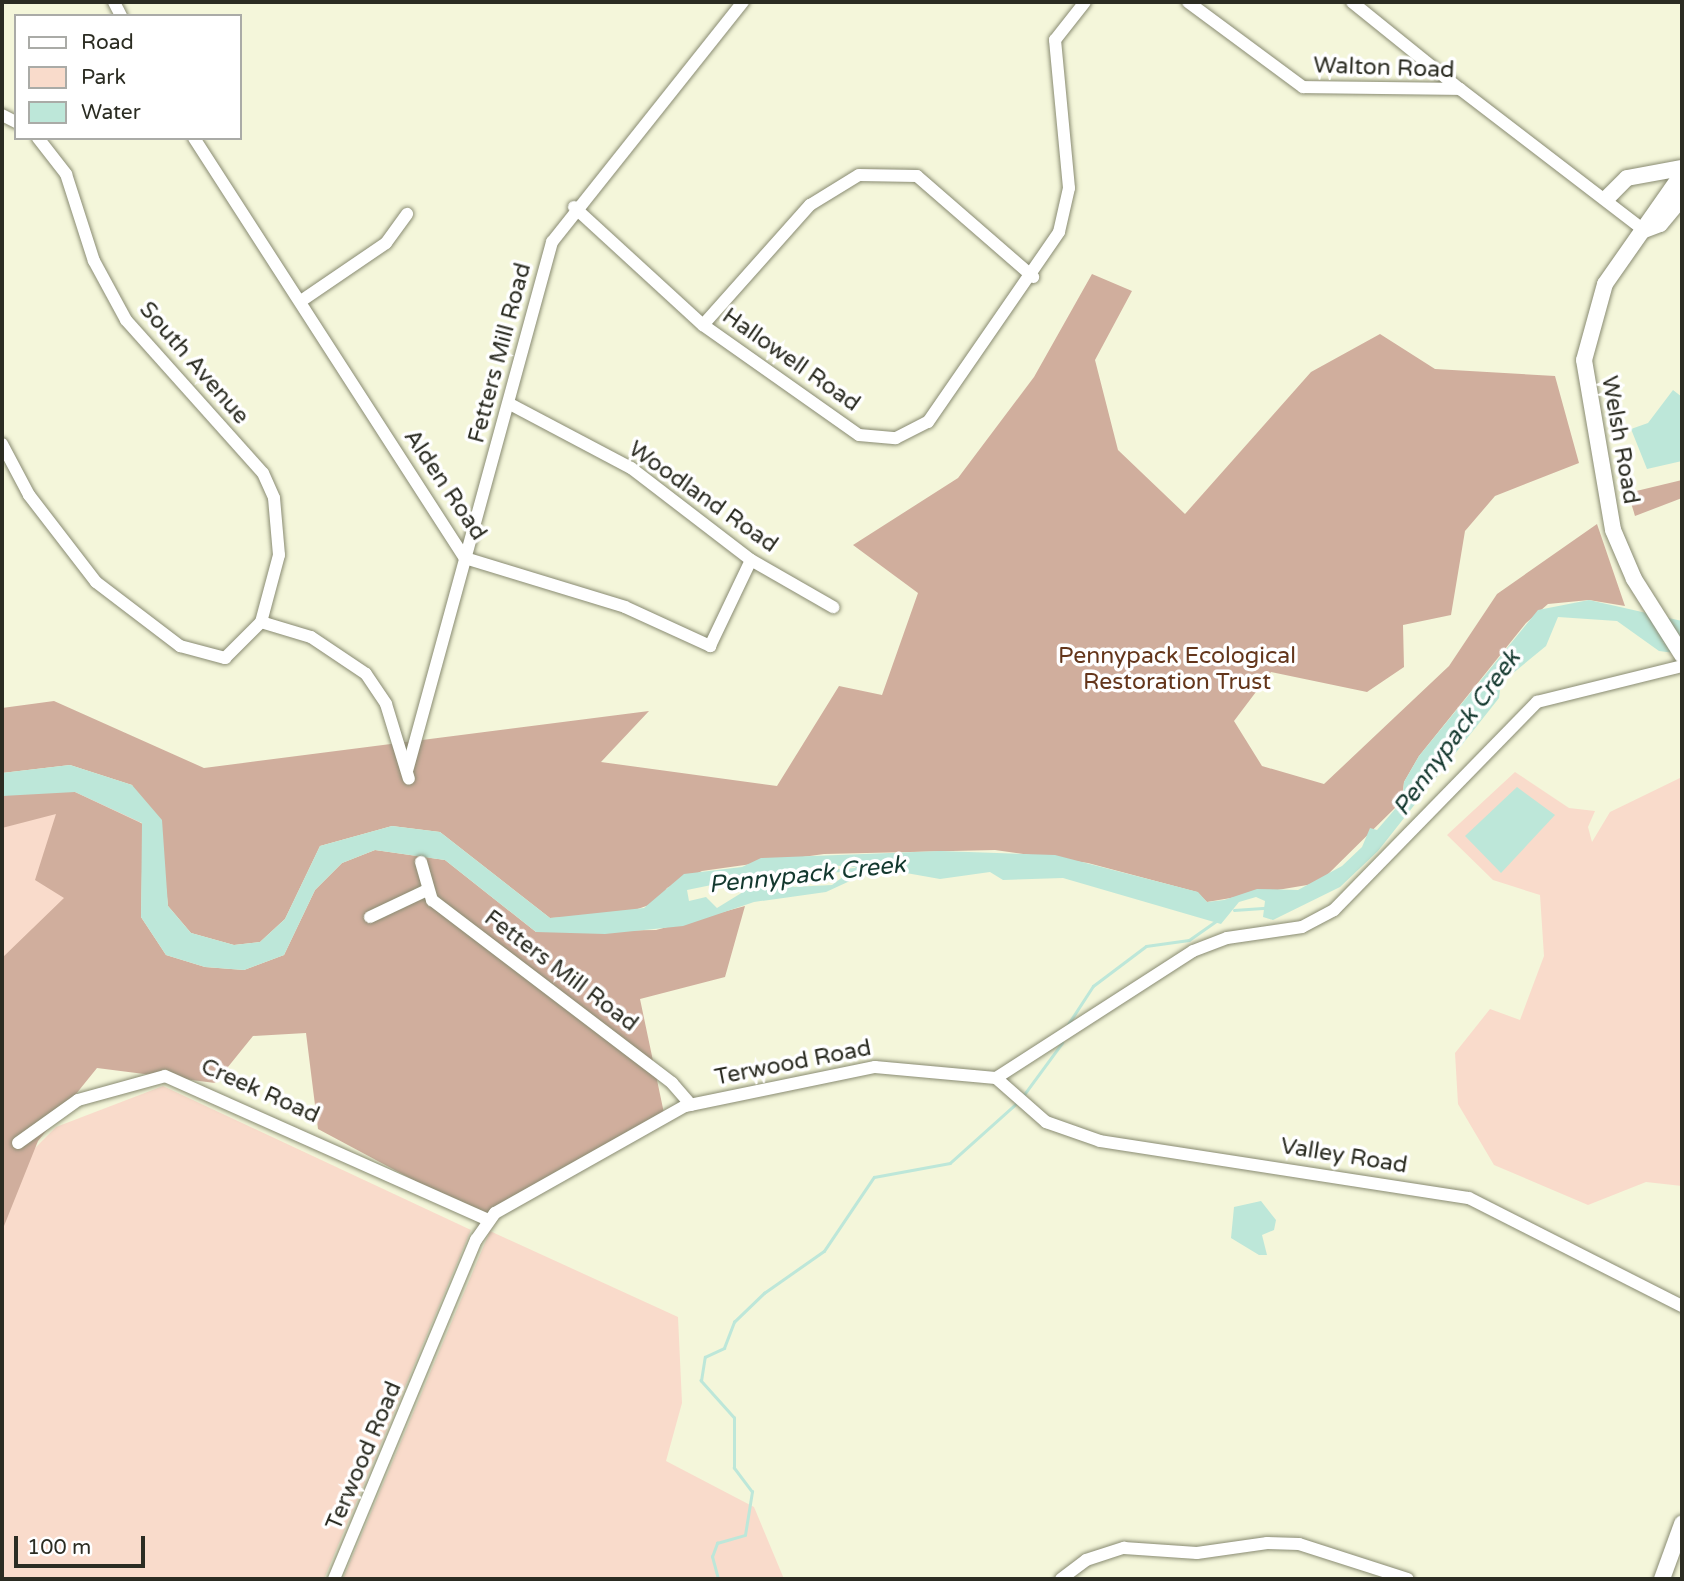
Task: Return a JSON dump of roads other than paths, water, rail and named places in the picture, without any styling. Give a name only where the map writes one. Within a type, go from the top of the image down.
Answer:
[{"type":"main road","points":[[1607,198],[1627,178],[1682,168]]},
{"type":"main road","name":"Welsh Road","points":[[1682,174],[1648,214],[1644,230],[1605,284],[1584,360],[1613,530],[1652,607],[1682,655]]},
{"type":"main road","name":"Welsh Road","points":[[1644,230],[1660,224],[1682,198]]},
{"type":"main road","points":[[1662,1579],[1682,1524]]},
{"type":"street","name":"Fetters Mill Road","points":[[261,622],[311,637],[366,674],[386,704],[408,775],[465,558],[510,404],[549,247],[574,207],[743,2]]},
{"type":"street","name":"Hallowell Road","points":[[574,207],[703,324],[859,435],[896,438],[928,422],[1033,277],[1059,232],[1069,188],[1055,40],[1085,2]]},
{"type":"street","name":"Walton Road","points":[[1188,2],[1303,86],[1460,89],[1607,198],[1644,230]]},
{"type":"street","points":[[1352,2],[1460,89]]},
{"type":"street","name":"South Avenue","points":[[40,140],[66,174],[94,261],[126,320],[263,473],[274,498],[279,555],[261,622]]},
{"type":"street","name":"Alden Road","points":[[195,140],[465,558],[625,607],[710,646],[751,560]]},
{"type":"street","points":[[703,324],[810,205],[859,175],[917,176],[1033,277]]},
{"type":"street","points":[[301,301],[386,243],[407,214]]},
{"type":"street","name":"Woodland Road","points":[[510,404],[631,468],[751,560],[833,607]]},
{"type":"street","points":[[2,444],[62,541],[132,615],[180,646],[215,659],[235,654],[261,622]]},
{"type":"street","points":[[996,1078],[1067,1028],[1204,946],[1302,927],[1335,911],[1537,702],[1682,666]]},
{"type":"street","points":[[370,917],[425,891],[421,863]]},
{"type":"street","name":"Fetters Mill Road","points":[[425,891],[691,1105]]},
{"type":"street","name":"Terwood Road","points":[[334,1579],[488,1220],[691,1105],[875,1067],[996,1078]]},
{"type":"street","name":"Creek Road","points":[[18,1143],[78,1100],[165,1076],[488,1220]]},
{"type":"street","name":"Valley Road","points":[[996,1078],[1012,1098],[1026,1109],[1100,1141],[1469,1198],[1682,1306]]},
{"type":"street","points":[[1061,1579],[1086,1560],[1124,1548],[1197,1553],[1267,1543],[1299,1544],[1408,1579]]},
{"type":"water","points":[[1673,390],[1682,397],[1682,461],[1647,469],[1631,429],[1648,423]]},
{"type":"water","points":[[1589,600],[1682,621],[1682,641],[1663,642],[1682,654],[1659,651],[1617,621],[1558,617],[1546,646],[1501,683],[1499,698],[1378,851],[1340,887],[1273,920],[1263,917],[1265,901],[1256,897],[1239,902],[1221,924],[1063,878],[1003,880],[990,872],[940,879],[878,868],[826,892],[754,902],[683,926],[605,934],[536,932],[445,860],[375,850],[342,863],[315,890],[284,955],[244,970],[205,967],[166,955],[141,917],[142,823],[75,792],[2,796],[2,773],[70,765],[132,785],[162,820],[168,906],[191,933],[234,945],[260,942],[285,919],[320,846],[392,826],[440,832],[550,918],[644,908],[684,874],[742,867],[761,858],[940,851],[1055,855],[1198,892],[1207,902],[1224,900],[1257,889],[1298,890],[1342,866],[1362,847],[1370,828],[1377,830],[1402,801],[1404,782],[1419,756],[1538,610]],"holes":[[[827,865],[856,867],[832,885],[793,887],[803,869]],[[736,880],[756,884],[717,908],[706,897],[689,901],[687,890]]]},
{"type":"water","points":[[1517,787],[1555,815],[1501,873],[1465,836]]},
{"type":"water","points":[[1261,1201],[1276,1220],[1274,1230],[1262,1235],[1267,1255],[1259,1255],[1231,1238],[1234,1207]]},
{"type":"waterway","name":"Pennypack Creek","points":[[796,873],[855,869]]},
{"type":"waterway","name":"Pennypack Creek","points":[[1234,910],[1266,908]]},
{"type":"waterway","points":[[1065,1029],[1093,986],[1146,946],[1189,940],[1216,921]]},
{"type":"waterway","points":[[1023,1096],[1062,1043]]},
{"type":"waterway","points":[[718,1579],[712,1557],[717,1543],[745,1535],[752,1492],[734,1468],[734,1418],[701,1381],[705,1357],[724,1348],[734,1322],[764,1293],[824,1251],[874,1177],[950,1163],[1019,1101]]},
{"type":"park label","name":"Pennypack Ecological Restoration Trust","points":[[1177,669]]}]
